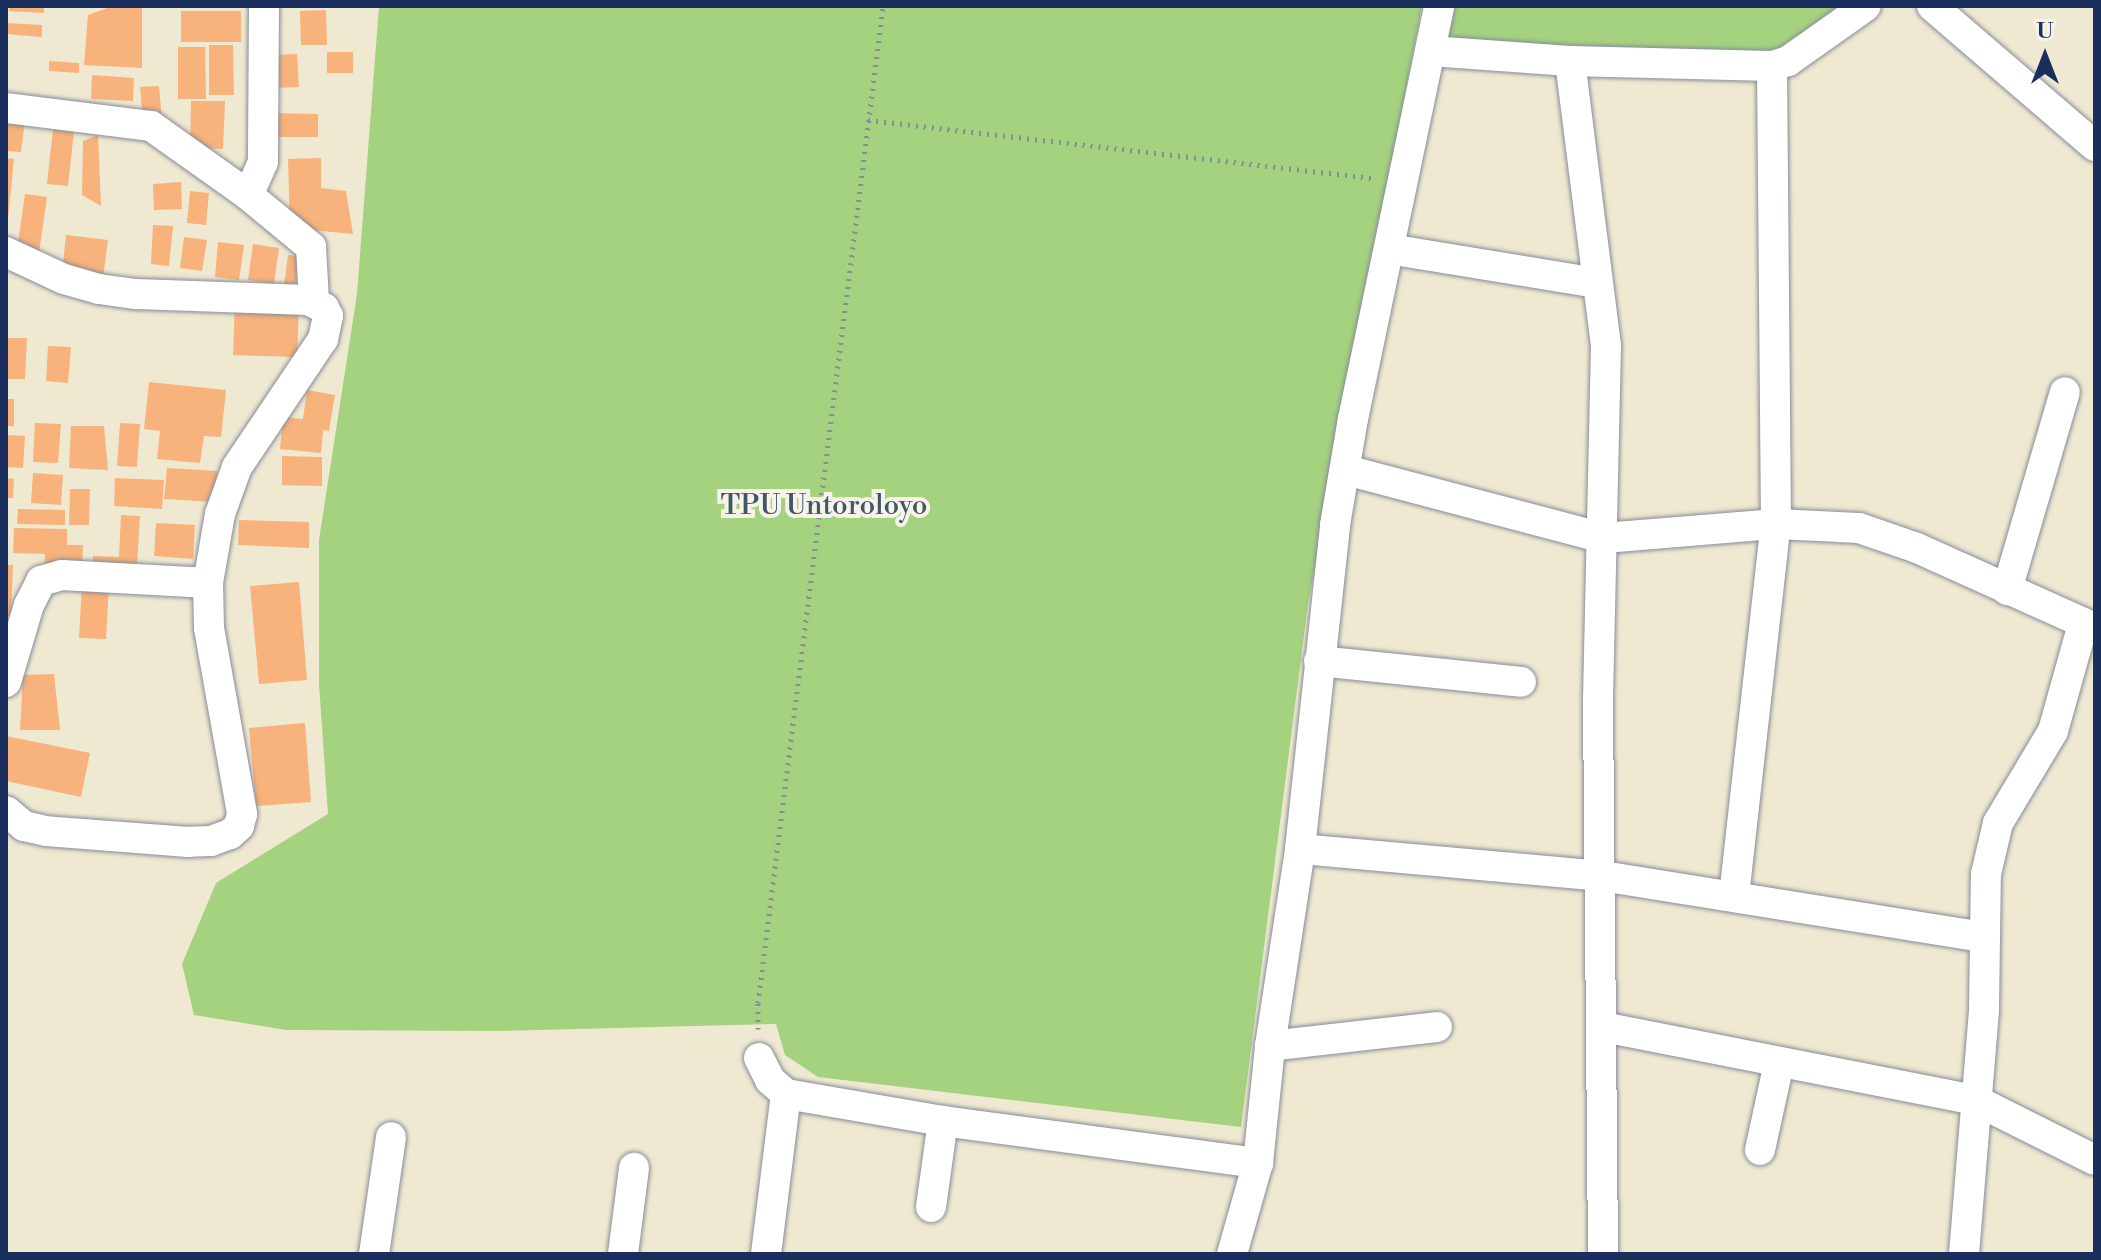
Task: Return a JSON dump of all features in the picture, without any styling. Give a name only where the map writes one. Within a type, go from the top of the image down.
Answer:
[{"type":"street","points":[[248,195],[263,162],[264,6]]},
{"type":"street","points":[[1232,1254],[1258,1163],[1270,1046],[1300,849],[1319,661],[1346,470],[1439,6]]},
{"type":"street","points":[[1430,51],[1570,61],[1772,66],[1788,61],[1866,6]]},
{"type":"street","points":[[1932,6],[2095,146]]},
{"type":"street","points":[[1570,61],[1606,346],[1598,704],[1602,876],[1603,1253]]},
{"type":"street","points":[[1734,896],[1776,524],[1772,66]]},
{"type":"street","points":[[6,108],[151,126],[248,195],[311,247],[314,301]]},
{"type":"street","points":[[1389,249],[1597,283]]},
{"type":"street","points":[[6,252],[64,279],[99,289],[136,294],[314,301],[324,308],[328,316],[326,332],[237,467],[220,514],[208,583],[209,628],[242,814],[239,826],[230,834],[211,841],[188,842],[46,831],[24,826],[6,811]]},
{"type":"street","points":[[2007,590],[2065,392]]},
{"type":"street","points":[[1346,470],[1604,538],[1776,524],[1859,528],[1887,536],[2089,626],[2053,731],[1998,823],[1986,874],[1984,1010],[1964,1254]]},
{"type":"street","points":[[6,682],[29,605],[41,581],[62,575],[208,583]]},
{"type":"street","points":[[1319,661],[1521,682]]},
{"type":"street","points":[[1300,849],[1602,876],[1984,937]]},
{"type":"street","points":[[1270,1046],[1437,1027]]},
{"type":"street","points":[[1603,1027],[1975,1100],[2095,1160]]},
{"type":"street","points":[[759,1058],[770,1080],[786,1094],[943,1121],[1258,1163]]},
{"type":"street","points":[[1760,1150],[1779,1063]]},
{"type":"street","points":[[766,1254],[786,1094]]},
{"type":"street","points":[[931,1207],[943,1121]]},
{"type":"street","points":[[374,1254],[391,1137]]},
{"type":"street","points":[[623,1254],[634,1168]]},
{"type":"path","points":[[759,1058],[758,1003],[883,6]]},
{"type":"path","points":[[868,120],[1403,182]]},
{"type":"green space","name":"TPU Untoroloyo","points":[[379,6],[1422,6],[1308,604],[1241,1127],[818,1077],[785,1055],[776,1024],[503,1031],[286,1030],[194,1015],[182,964],[216,883],[328,814],[319,684],[319,540],[357,294]]},
{"type":"green space","points":[[1449,6],[1849,6],[1776,56],[1442,45]]},
{"type":"building","points":[[10,6],[44,6],[44,13],[9,11]]},
{"type":"building","points":[[113,6],[142,6],[142,68],[84,65],[88,15]]},
{"type":"building","points":[[326,10],[327,45],[301,45],[300,11]]},
{"type":"building","points":[[181,11],[241,11],[241,42],[181,42]]},
{"type":"building","points":[[6,23],[42,25],[42,37],[6,34]]},
{"type":"building","points":[[209,45],[233,45],[234,95],[209,95]]},
{"type":"building","points":[[178,47],[205,47],[206,99],[178,99]]},
{"type":"building","points":[[327,52],[353,52],[353,73],[327,73]]},
{"type":"building","points":[[297,54],[299,87],[273,88],[271,55]]},
{"type":"building","points":[[49,61],[79,63],[79,73],[49,71]]},
{"type":"building","points":[[92,75],[134,78],[133,101],[91,99]]},
{"type":"building","points":[[159,86],[162,120],[143,121],[140,87]]},
{"type":"building","points":[[191,101],[225,101],[223,149],[190,148]]},
{"type":"building","points":[[270,113],[318,114],[318,137],[270,137]]},
{"type":"building","points":[[6,118],[25,120],[21,152],[6,151]]},
{"type":"building","points":[[53,129],[74,131],[68,186],[47,184]]},
{"type":"building","points":[[98,135],[101,206],[82,195],[83,141]]},
{"type":"building","points":[[6,158],[14,159],[8,219],[6,219]]},
{"type":"building","points":[[321,158],[321,188],[346,191],[353,234],[290,228],[288,159]]},
{"type":"building","points":[[181,182],[182,209],[154,210],[153,184]]},
{"type":"building","points":[[190,191],[209,193],[206,225],[187,223]]},
{"type":"building","points":[[25,194],[47,197],[39,253],[17,250]]},
{"type":"building","points":[[153,225],[173,226],[169,266],[151,264]]},
{"type":"building","points":[[66,235],[108,240],[103,278],[62,273]]},
{"type":"building","points":[[184,237],[207,240],[202,271],[180,268]]},
{"type":"building","points":[[218,242],[244,245],[239,280],[215,277]]},
{"type":"building","points":[[253,244],[279,248],[274,284],[248,280]]},
{"type":"building","points":[[288,255],[299,256],[294,294],[283,292]]},
{"type":"building","points":[[235,301],[299,304],[297,357],[233,355]]},
{"type":"building","points":[[6,338],[27,338],[25,379],[6,379]]},
{"type":"building","points":[[48,346],[71,347],[68,383],[46,381]]},
{"type":"building","points":[[149,382],[226,390],[221,437],[204,436],[200,463],[157,459],[160,431],[144,429]]},
{"type":"building","points":[[307,390],[335,395],[329,431],[323,430],[321,453],[280,449],[283,417],[303,419]]},
{"type":"building","points":[[6,399],[14,399],[14,426],[6,426]]},
{"type":"building","points":[[35,423],[61,424],[58,463],[33,462]]},
{"type":"building","points":[[120,423],[140,424],[137,467],[117,466]]},
{"type":"building","points":[[71,426],[104,426],[108,470],[69,468]]},
{"type":"building","points":[[6,435],[25,436],[23,468],[6,467]]},
{"type":"building","points":[[282,456],[322,457],[322,486],[282,485]]},
{"type":"building","points":[[167,468],[217,471],[215,502],[164,499]]},
{"type":"building","points":[[33,473],[63,475],[61,505],[31,503]]},
{"type":"building","points":[[6,478],[14,479],[13,498],[6,498]]},
{"type":"building","points":[[115,478],[164,480],[162,509],[114,506]]},
{"type":"building","points":[[70,489],[90,489],[89,525],[69,525]]},
{"type":"building","points":[[18,509],[65,510],[65,525],[17,524]]},
{"type":"building","points":[[121,515],[140,516],[137,566],[92,571],[93,556],[119,557]]},
{"type":"building","points":[[239,520],[309,522],[309,548],[238,545]]},
{"type":"building","points":[[156,523],[195,525],[193,559],[154,556]]},
{"type":"building","points":[[14,528],[67,529],[67,545],[83,545],[82,571],[44,570],[45,554],[13,553]]},
{"type":"building","points":[[6,565],[13,565],[11,616],[6,616]]},
{"type":"building","points":[[299,582],[307,680],[259,684],[250,586]]},
{"type":"building","points":[[82,584],[109,586],[106,639],[79,638]]},
{"type":"building","points":[[54,674],[60,730],[20,730],[23,675]]},
{"type":"building","points":[[305,723],[311,802],[256,806],[249,728]]},
{"type":"building","points":[[6,736],[90,753],[81,797],[6,781]]}]
